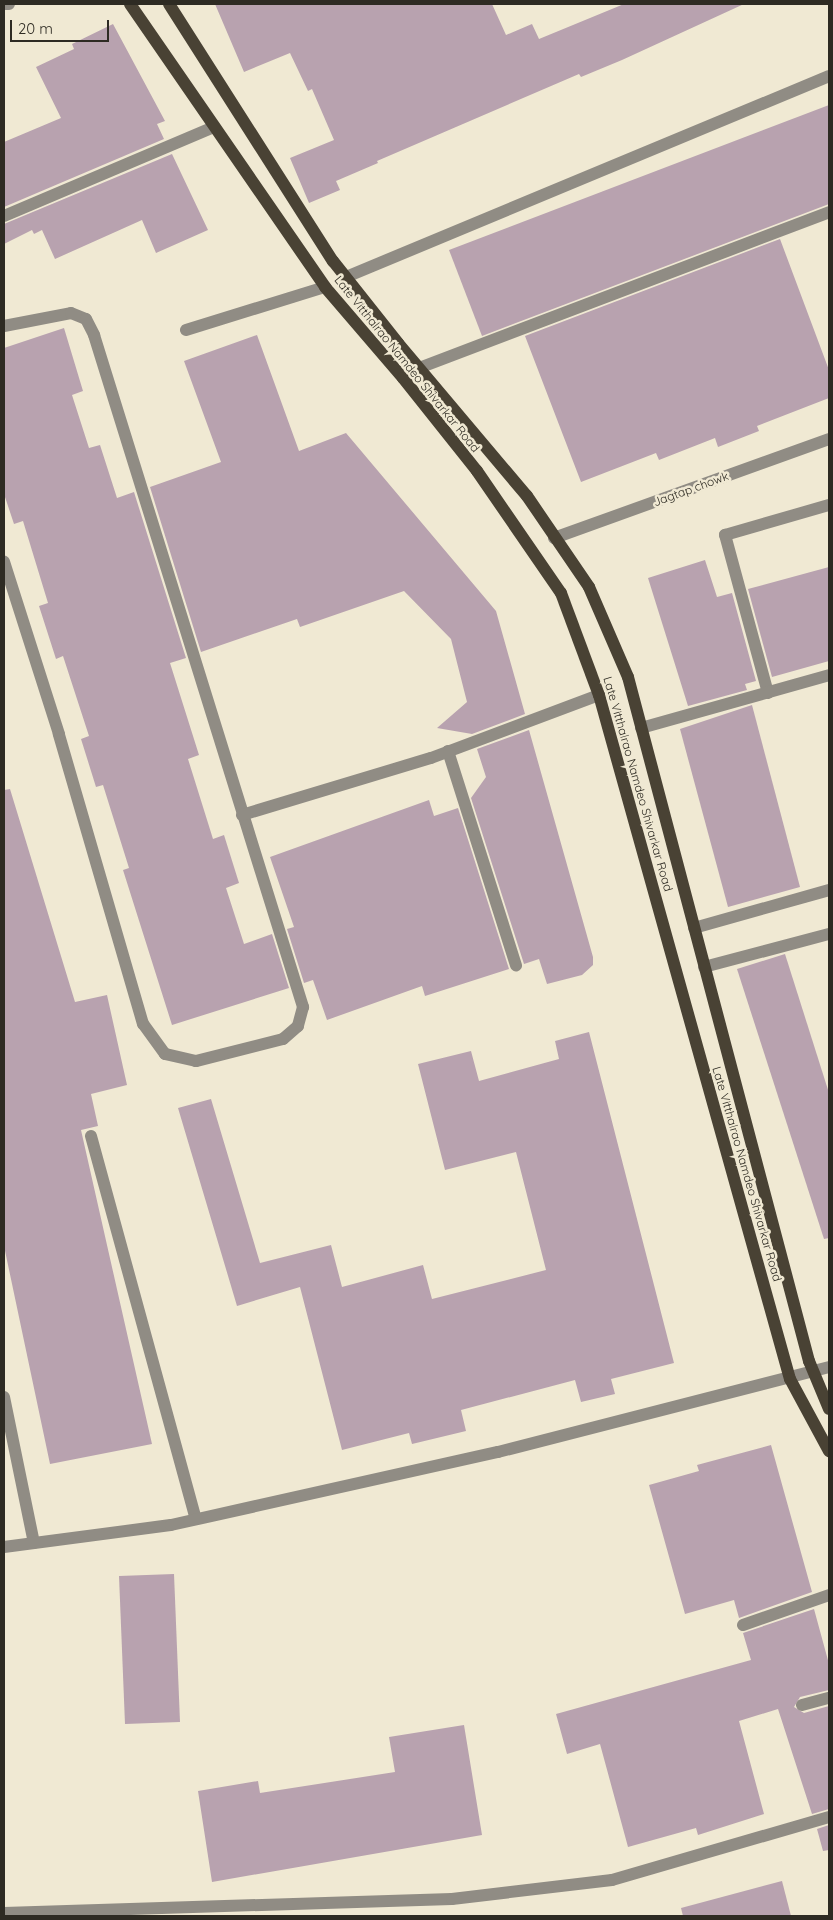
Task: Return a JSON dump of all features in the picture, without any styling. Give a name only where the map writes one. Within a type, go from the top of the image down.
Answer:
[{"type":"main road","name":"Late Vitthalrao Namdeo Shivarkar Road","points":[[130,4],[325,287],[403,378],[477,471],[561,593],[600,695],[790,1378],[829,1451]]},
{"type":"main road","name":"Late Vitthalrao Namdeo Shivarkar Road","points":[[169,4],[346,277],[418,368],[527,496],[589,587],[628,677],[704,967],[814,1372],[829,1409]]},
{"type":"street","points":[[4,4],[9,4]]},
{"type":"street","points":[[346,277],[829,76]]},
{"type":"street","points":[[4,216],[214,127]]},
{"type":"street","points":[[418,368],[829,212]]},
{"type":"street","points":[[186,330],[325,287]]},
{"type":"street","points":[[4,326],[71,313],[86,319],[303,1007],[298,1026],[283,1039],[196,1062],[166,1054],[143,1024],[59,734],[4,562]]},
{"type":"street","name":"Jagtap chowk","points":[[554,538],[829,439]]},
{"type":"street","points":[[768,693],[725,535],[829,505]]},
{"type":"street","points":[[641,728],[829,675]]},
{"type":"street","points":[[242,815],[448,751],[600,695]]},
{"type":"street","points":[[448,751],[516,965]]},
{"type":"street","points":[[694,928],[829,890]]},
{"type":"street","points":[[704,967],[829,934]]},
{"type":"street","points":[[91,1136],[196,1519]]},
{"type":"street","points":[[4,1547],[196,1519],[498,1452],[829,1367]]},
{"type":"street","points":[[4,1397],[34,1543]]},
{"type":"street","points":[[743,1625],[829,1595]]},
{"type":"street","points":[[802,1704],[829,1698]]},
{"type":"street","points":[[4,1913],[452,1899],[612,1880],[829,1817]]},
{"type":"building","points":[[215,4],[492,4],[506,35],[532,24],[539,39],[624,4],[744,4],[622,60],[581,77],[579,74],[377,161],[378,163],[336,181],[340,190],[309,203],[290,158],[334,140],[312,89],[308,91],[290,53],[244,72]]},
{"type":"building","points":[[113,24],[165,121],[157,124],[164,139],[4,207],[4,142],[61,118],[36,67],[74,49],[72,44]]},
{"type":"building","points":[[829,105],[829,204],[482,336],[449,250]]},
{"type":"building","points":[[172,154],[208,230],[156,253],[142,220],[55,259],[42,230],[34,234],[32,230],[4,244],[4,224]]},
{"type":"building","points":[[780,239],[829,370],[829,398],[757,426],[759,431],[718,447],[715,438],[659,460],[656,453],[581,482],[525,336]]},
{"type":"building","points":[[64,328],[83,391],[72,395],[89,448],[100,445],[117,498],[134,492],[186,658],[170,663],[199,755],[188,759],[213,839],[224,835],[239,883],[226,888],[244,944],[272,934],[289,988],[172,1025],[123,870],[129,868],[103,785],[96,787],[81,739],[89,736],[63,656],[56,659],[39,606],[48,603],[23,521],[14,524],[4,494],[4,348]]},
{"type":"building","points":[[257,335],[299,451],[346,433],[496,611],[525,714],[472,734],[437,728],[467,702],[451,639],[404,591],[300,627],[297,619],[201,652],[150,487],[221,462],[184,361]]},
{"type":"building","points":[[705,560],[717,597],[732,593],[756,681],[745,684],[747,690],[688,706],[648,578]]},
{"type":"building","points":[[829,567],[829,661],[772,677],[748,589]]},
{"type":"building","points":[[752,705],[800,887],[728,907],[680,729]]},
{"type":"building","points":[[529,730],[593,957],[593,965],[582,975],[547,984],[539,959],[524,964],[471,798],[486,777],[477,749]]},
{"type":"building","points":[[10,789],[75,1002],[107,995],[127,1085],[91,1094],[98,1126],[81,1130],[152,1444],[50,1464],[4,1246],[4,790]]},
{"type":"building","points":[[429,800],[434,816],[458,808],[509,969],[425,996],[422,986],[327,1020],[313,980],[304,983],[287,929],[294,927],[270,857]]},
{"type":"building","points":[[785,954],[829,1093],[829,1238],[824,1239],[737,969]]},
{"type":"building","points":[[589,1032],[674,1363],[611,1379],[615,1394],[581,1402],[575,1380],[461,1410],[466,1431],[412,1444],[409,1433],[342,1450],[300,1287],[237,1306],[178,1108],[211,1099],[260,1263],[331,1245],[342,1287],[423,1265],[432,1299],[546,1270],[516,1152],[445,1170],[418,1064],[471,1051],[479,1081],[559,1059],[555,1041]]},
{"type":"building","points":[[771,1445],[812,1592],[739,1618],[734,1600],[685,1614],[649,1485],[699,1471],[697,1465]]},
{"type":"building","points":[[174,1574],[180,1722],[125,1724],[119,1576]]},
{"type":"building","points":[[814,1609],[829,1664],[829,1690],[800,1697],[794,1707],[804,1713],[829,1706],[829,1809],[812,1814],[778,1709],[739,1721],[764,1814],[698,1835],[696,1828],[628,1847],[600,1744],[567,1754],[556,1714],[751,1660],[743,1633]]},
{"type":"building","points":[[464,1725],[482,1835],[212,1882],[198,1791],[258,1781],[260,1793],[395,1772],[389,1737]]},
{"type":"building","points":[[829,1825],[829,1850],[823,1851],[817,1829]]},
{"type":"building","points":[[782,1881],[791,1916],[683,1916],[681,1908]]}]
